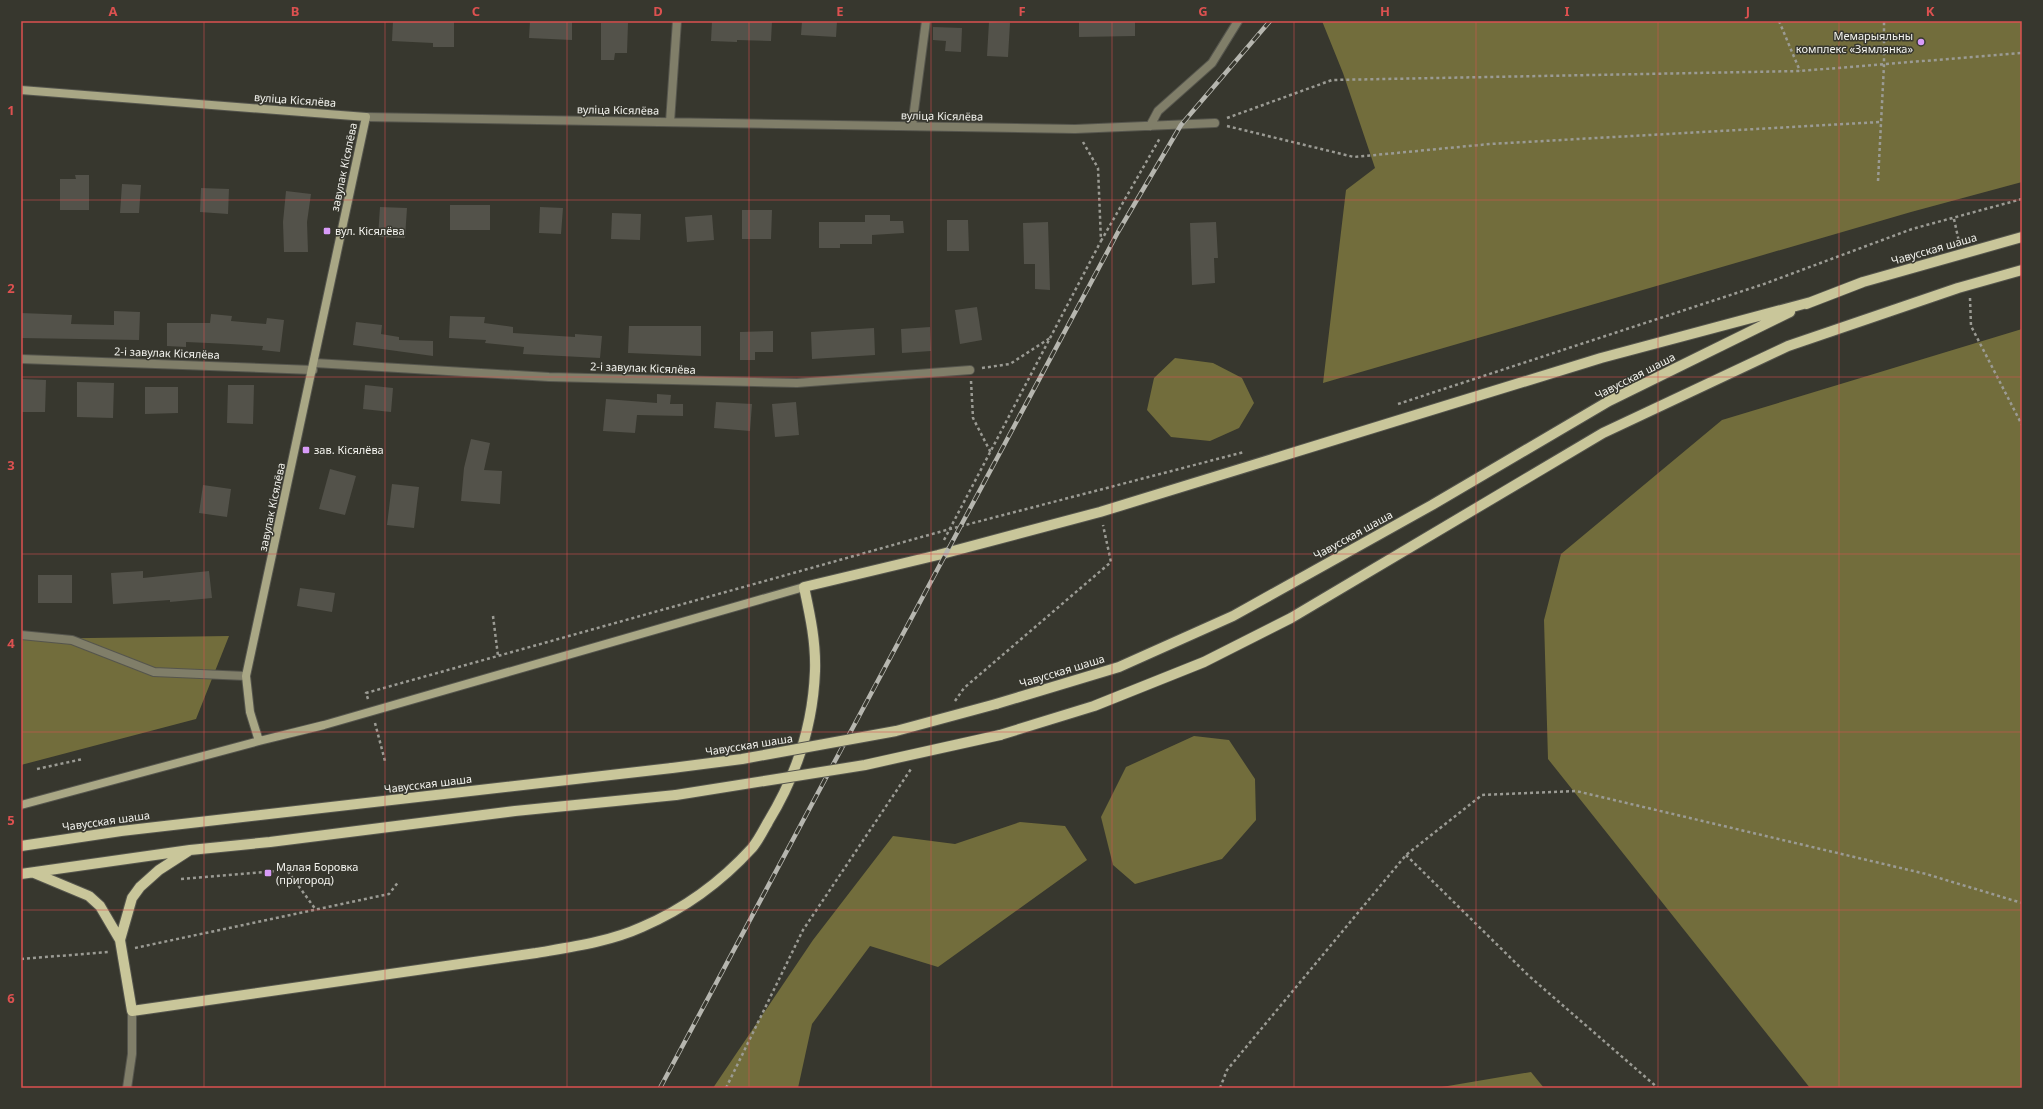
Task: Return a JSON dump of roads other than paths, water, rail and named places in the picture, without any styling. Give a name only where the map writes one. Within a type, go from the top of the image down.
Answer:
[{"type":"main road","name":"Чавусская шаша","points":[[21,846],[121,830],[742,759],[896,731],[996,704],[1119,667],[1233,616],[1432,504],[1609,401],[1811,302],[1863,282],[2022,237]]},
{"type":"main road","points":[[21,874],[190,850],[270,842],[515,811],[676,794],[865,765],[1000,735],[1094,706],[1210,659],[1297,614],[1603,433],[1788,346],[1958,288],[2022,270]]},
{"type":"main road","points":[[190,850],[159,870],[140,887],[132,898],[120,940],[121,951],[127,974],[132,1011],[536,953],[592,943],[641,928],[686,905],[721,878],[753,847],[778,805],[800,758],[812,712],[815,670],[813,629],[804,587],[938,555],[1100,512],[1601,358],[1811,302]]},
{"type":"main road","points":[[33,873],[89,896],[100,906],[120,940]]},
{"type":"street","points":[[670,122],[677,21]]},
{"type":"street","points":[[912,126],[926,21]]},
{"type":"street","points":[[1150,126],[1158,111],[1212,63],[1238,21]]},
{"type":"street","name":"вуліца Кісялёва","points":[[21,90],[366,117],[1075,129],[1215,123]]},
{"type":"street","name":"завулак Кісялёва","points":[[259,741],[250,712],[246,676],[314,366],[366,117]]},
{"type":"street","name":"2-і завулак Кісялёва","points":[[21,359],[314,366],[549,376],[797,383],[970,370]]},
{"type":"street","points":[[21,805],[372,711],[804,587]]},
{"type":"street","points":[[21,635],[72,640],[154,672],[246,676]]},
{"type":"street","points":[[127,1088],[132,1054],[132,1011]]},
{"type":"railway","points":[[660,1088],[1118,232],[1181,125],[1270,21]]},
{"type":"place","name":"Мемарыяльны комплекс «Зямлянка»","points":[[1921,42]]},
{"type":"place","name":"вул. Кісялёва","points":[[327,231]]},
{"type":"place","name":"зав. Кісялёва","points":[[306,450]]},
{"type":"place","name":"Малая Боровка (пригород)","points":[[268,873]]}]
